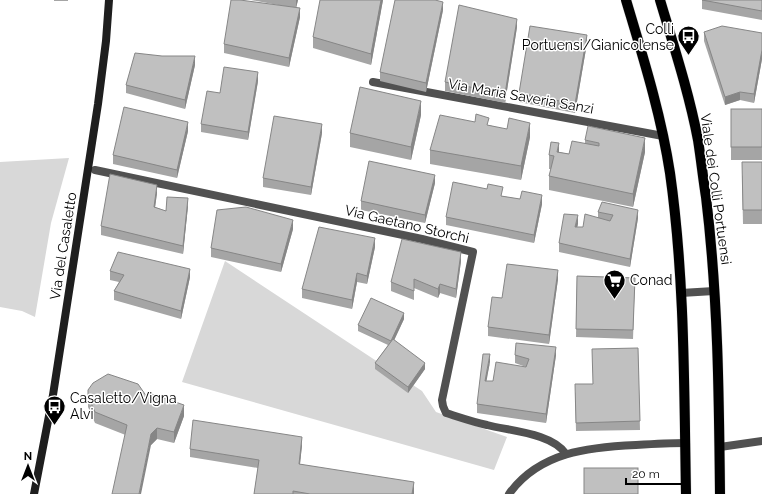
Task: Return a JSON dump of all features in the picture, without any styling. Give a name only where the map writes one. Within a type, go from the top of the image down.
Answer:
[{"type":"main road","points":[[626,0],[643,56],[663,136],[670,174],[681,293],[686,494]]},
{"type":"main road","name":"Viale dei Colli Portuensi","points":[[660,0],[686,88],[698,142],[711,241],[720,447],[720,494]]},
{"type":"street","name":"Via del Casaletto","points":[[34,494],[53,395],[98,104],[106,41],[109,0]]},
{"type":"street","name":"Via Maria Saveria Sanzi","points":[[373,82],[663,136]]},
{"type":"street","name":"Via Gaetano Storchi","points":[[95,170],[422,239],[473,252],[442,400],[444,410],[446,413],[485,425],[543,438],[558,446],[566,454]]},
{"type":"street","points":[[681,293],[714,291]]},
{"type":"street","points":[[720,447],[762,441]]},
{"type":"street","points":[[510,494],[529,473],[566,454],[592,447],[685,443]]},
{"type":"shaded area","points":[[69,158],[51,223],[35,317],[22,311],[0,307],[0,162]]},
{"type":"shaded area","points":[[225,261],[422,391],[436,412],[507,437],[494,470],[182,382]]},
{"type":"building","points":[[231,0],[300,8],[289,58],[224,44]]},
{"type":"building","points":[[320,0],[381,0],[371,54],[313,37]]},
{"type":"building","points":[[395,0],[435,0],[443,2],[426,83],[380,72]]},
{"type":"building","points":[[702,0],[762,0],[762,11]]},
{"type":"building","points":[[459,5],[517,19],[505,94],[445,82]]},
{"type":"building","points":[[530,26],[587,35],[575,104],[519,93]]},
{"type":"building","points":[[722,26],[762,33],[762,50],[754,94],[740,92],[725,97],[704,32]]},
{"type":"building","points":[[135,53],[162,56],[195,56],[185,100],[126,85]]},
{"type":"building","points":[[224,67],[258,72],[248,132],[201,124],[207,91],[220,93]]},
{"type":"building","points":[[360,87],[421,101],[411,147],[350,133]]},
{"type":"building","points":[[124,107],[188,122],[177,170],[113,155]]},
{"type":"building","points":[[731,109],[762,109],[762,147],[731,147]]},
{"type":"building","points":[[476,114],[489,118],[487,125],[507,129],[509,118],[530,123],[521,166],[430,150],[440,115],[475,122]]},
{"type":"building","points":[[274,116],[322,124],[311,187],[263,178]]},
{"type":"building","points":[[588,126],[645,138],[633,194],[549,176],[554,156],[549,155],[551,142],[559,143],[557,152],[569,154],[572,141],[599,146],[599,143],[585,140]]},
{"type":"building","points":[[369,161],[435,175],[425,215],[361,201]]},
{"type":"building","points":[[742,162],[762,162],[762,210],[743,210]]},
{"type":"building","points":[[110,174],[157,185],[154,207],[166,211],[167,197],[188,198],[183,246],[101,226]]},
{"type":"building","points":[[453,182],[487,189],[488,184],[503,187],[501,196],[520,199],[522,191],[542,195],[534,235],[446,217]]},
{"type":"building","points":[[602,202],[638,210],[630,259],[559,243],[564,214],[578,215],[575,227],[583,227],[585,214],[610,221],[613,215],[598,212]]},
{"type":"building","points":[[246,207],[293,220],[281,264],[211,248],[217,210]]},
{"type":"building","points":[[319,227],[375,238],[367,276],[357,273],[352,300],[302,289]]},
{"type":"building","points":[[402,239],[461,252],[456,289],[440,284],[438,289],[414,279],[414,291],[391,282]]},
{"type":"building","points":[[118,252],[190,269],[181,311],[114,291],[124,275],[110,271]]},
{"type":"building","points":[[507,264],[558,270],[549,335],[488,327],[492,297],[502,298]]},
{"type":"building","points":[[577,276],[635,278],[633,330],[576,329]]},
{"type":"building","points":[[371,298],[404,313],[391,341],[358,325]]},
{"type":"building","points":[[393,339],[425,363],[408,387],[375,363]]},
{"type":"building","points":[[516,343],[556,347],[546,414],[477,404],[483,354],[490,354],[485,381],[493,381],[496,362],[526,367],[529,359],[515,355]]},
{"type":"building","points":[[638,348],[640,421],[576,423],[575,384],[593,384],[592,349]]},
{"type":"building","points":[[108,374],[138,384],[147,397],[152,394],[184,405],[174,432],[157,428],[151,434],[139,494],[112,494],[127,425],[95,412],[88,396],[88,390],[93,383]]},
{"type":"building","points":[[193,420],[302,437],[299,464],[414,482],[412,494],[310,494],[293,491],[293,494],[254,494],[259,460],[190,449]]},
{"type":"building","points":[[584,468],[638,468],[638,494],[584,494]]},
{"type":"place","name":"Colli Portuensi/Gianicolense","points":[[689,56]]},
{"type":"place","name":"Conad","points":[[614,300]]},
{"type":"place","name":"Casaletto/Vigna Alvi","points":[[54,426]]}]
